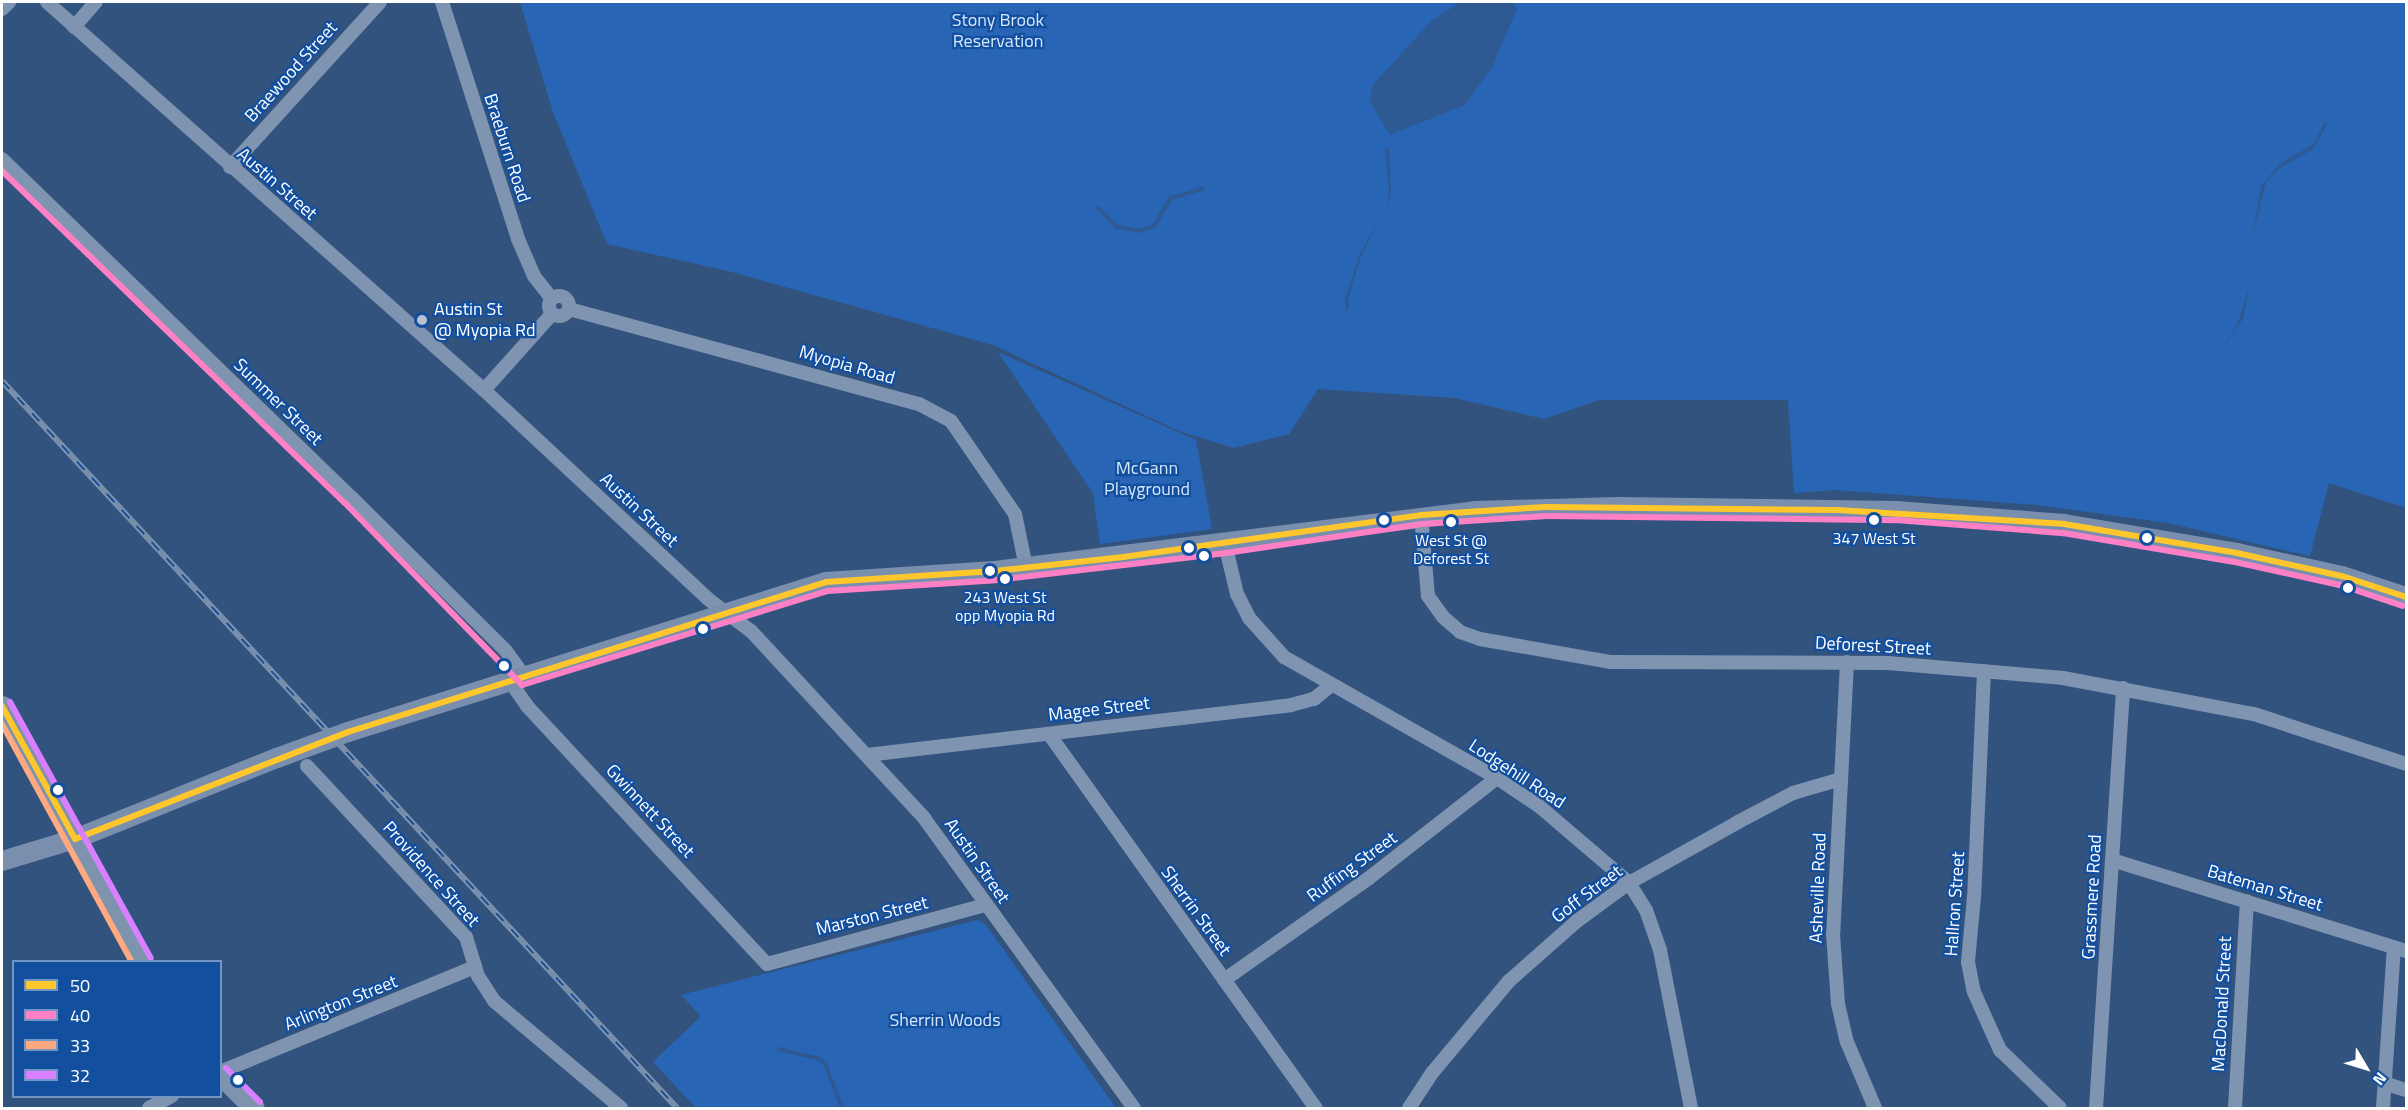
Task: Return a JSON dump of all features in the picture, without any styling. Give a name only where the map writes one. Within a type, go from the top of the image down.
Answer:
[{"type":"main road","points":[[2,706],[142,960]]},
{"type":"main road","points":[[222,1075],[254,1108]]},
{"type":"street","points":[[2,9],[9,2]]},
{"type":"street","name":"Austin Street","points":[[47,2],[230,167],[484,390],[726,613],[751,631],[924,818],[1134,1108]]},
{"type":"street","points":[[74,27],[96,2]]},
{"type":"street","name":"Braewood Street","points":[[230,167],[380,2]]},
{"type":"street","name":"Braeburn Road","points":[[442,2],[518,239],[534,276],[552,299]]},
{"type":"street","name":"Summer Street","points":[[2,159],[351,497],[506,651],[517,678]]},
{"type":"street","points":[[562,296],[569,309],[561,316],[552,314],[549,307],[552,299],[562,296]]},
{"type":"street","name":"Myopia Road","points":[[569,309],[919,404],[951,420],[1015,514],[1026,567]]},
{"type":"street","points":[[484,390],[552,314]]},
{"type":"street","points":[[2,861],[75,839],[348,732],[826,582],[1026,567],[1225,544],[1421,515],[1546,507],[1896,511],[2064,524],[2235,553],[2342,576],[2406,597]]},
{"type":"street","name":"Deforest Street","points":[[1421,515],[1428,596],[1443,617],[1460,632],[1480,639],[1611,662],[1847,662],[1984,671],[2123,688],[2254,714],[2406,764]]},
{"type":"street","name":"Lodgehill Road","points":[[1225,544],[1237,594],[1250,619],[1284,657],[1330,686],[1497,778],[1539,806],[1629,883],[1646,910],[1660,950],[1691,1108]]},
{"type":"street","name":"Asheville Road","points":[[1847,662],[1833,934],[1838,1004],[1847,1042],[1875,1108]]},
{"type":"street","name":"Hallron Street","points":[[1984,671],[1974,897],[1968,962],[1974,992],[2000,1050],[2060,1108]]},
{"type":"street","name":"Gwinnett Street","points":[[517,678],[527,705],[767,964]]},
{"type":"street","name":"Magee Street","points":[[867,755],[1291,705],[1314,699],[1330,686]]},
{"type":"street","name":"Grassmere Road","points":[[2096,1108],[2123,688]]},
{"type":"street","name":"Sherrin Street","points":[[1048,734],[1316,1108]]},
{"type":"street","name":"Providence Street","points":[[307,766],[461,931],[469,942],[481,985],[494,1001],[612,1106]]},
{"type":"street","name":"Ruffing Street","points":[[1224,980],[1369,878],[1497,778]]},
{"type":"street","name":"Goff Street","points":[[1408,1108],[1432,1073],[1509,981],[1577,921],[1629,883],[1793,793],[1841,779]]},
{"type":"street","name":"Bateman Street","points":[[2112,860],[2400,949]]},
{"type":"street","name":"MacDonald Street","points":[[2235,1108],[2239,986],[2247,901]]},
{"type":"street","name":"Marston Street","points":[[767,964],[986,905]]},
{"type":"street","points":[[2383,1108],[2400,949]]},
{"type":"street","name":"Arlington Street","points":[[222,1072],[475,967]]},
{"type":"street","points":[[2384,1083],[2406,1090]]},
{"type":"street","points":[[149,1108],[168,1098]]},
{"type":"green space","name":"Stony Brook Reservation","points":[[520,2],[2406,2],[2406,508],[2329,483],[2310,556],[2168,523],[2037,505],[1836,490],[1794,493],[1788,400],[1599,400],[1544,419],[1455,398],[1318,389],[1289,434],[1234,448],[1179,431],[993,345],[732,272],[607,244],[553,112]]},
{"type":"green space","name":"McGann Playground","points":[[998,352],[1196,440],[1212,529],[1100,544],[1093,493]]},
{"type":"green space","name":"Sherrin Woods","points":[[978,920],[986,925],[1116,1108],[696,1108],[653,1062],[701,1016],[681,995]]},
{"type":"shaded area","points":[[1461,2],[1513,2],[1517,9],[1492,67],[1465,105],[1390,135],[1370,102],[1372,86],[1431,21]]},
{"type":"shaded area","points":[[2325,121],[2328,122],[2313,149],[2280,168],[2266,182],[2252,240],[2261,186],[2281,163],[2314,144]]},
{"type":"shaded area","points":[[1389,148],[1391,192],[1385,212],[1389,192],[1385,149]]},
{"type":"shaded area","points":[[1381,216],[1361,257],[1348,299],[1349,309],[1346,310],[1345,299],[1360,253]]},
{"type":"shaded area","points":[[2250,284],[2243,319],[2216,357],[2237,325]]},
{"type":"waterway","points":[[1098,208],[1117,227],[1141,231],[1154,226],[1171,198],[1203,189]]},
{"type":"waterway","points":[[779,1049],[820,1059],[826,1066],[842,1108]]},
{"type":"railway","points":[[2,381],[677,1108]]},
{"type":"transit line","name":"40","points":[[2,171],[345,503],[522,685],[828,591],[996,580],[1226,553],[1422,524],[1546,516],[1896,520],[2063,533],[2235,562],[2340,585],[2403,606]]},
{"type":"transit line","name":"50","points":[[75,839],[348,732],[826,582],[995,571],[1123,557],[1421,515],[1546,507],[1837,510],[2064,524],[2237,553],[2342,576],[2406,597]]},
{"type":"transit line","name":"32","points":[[10,702],[151,958]]},
{"type":"transit line","name":"50","points":[[2,706],[75,839]]},
{"type":"transit line","name":"33","points":[[2,724],[131,960]]},
{"type":"transit line","name":"32","points":[[226,1068],[260,1102]]},
{"type":"place","name":"Austin St @ Myopia Rd","points":[[422,320]]},
{"type":"place","name":"347 West St","points":[[1874,520]]},
{"type":"place","name":"West St @ Deforest St","points":[[1451,522]]},
{"type":"place","name":"243 West St opp Myopia Rd","points":[[1005,579]]}]
